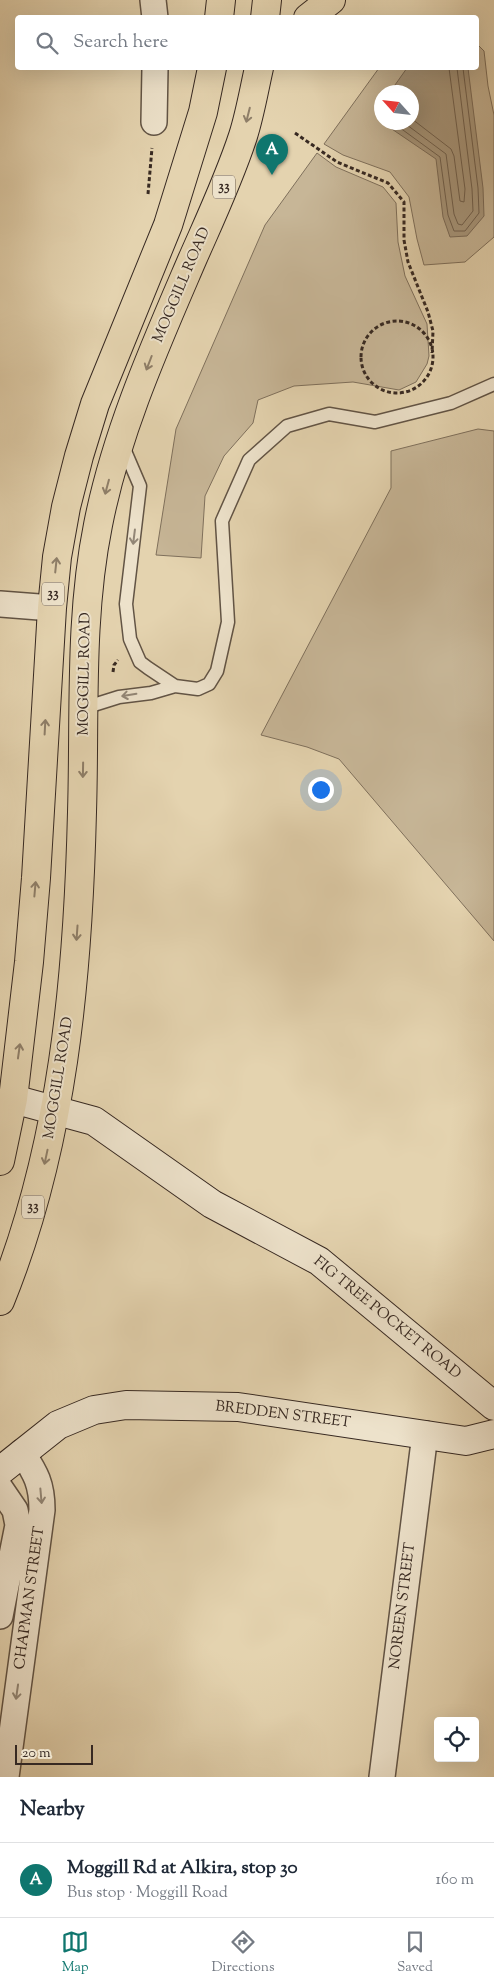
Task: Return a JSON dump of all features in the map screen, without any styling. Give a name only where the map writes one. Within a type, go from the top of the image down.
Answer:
[{"type":"highway","points":[[220,15],[222,0]]},
{"type":"highway","points":[[265,15],[267,0]]},
{"type":"highway","points":[[312,15],[332,0]]},
{"type":"highway","name":"33","points":[[0,1161],[13,1099],[22,1028],[36,878],[52,608],[57,557],[66,507],[95,404],[168,224],[203,112],[212,70]]},
{"type":"highway","name":"MOGGILL ROAD","points":[[0,1301],[33,1205],[56,1109],[71,999],[80,896],[86,615],[98,522],[120,440],[156,344],[229,176],[244,133],[259,70]]},
{"type":"main road","name":"FIG TREE POCKET ROAD","points":[[13,1099],[85,1117],[102,1125],[132,1149],[212,1204],[320,1261],[494,1406]]},
{"type":"main road","name":"BREDDEN STREET","points":[[0,1471],[58,1425],[94,1410],[126,1405],[238,1407],[425,1434],[466,1442],[494,1434]]},
{"type":"street","points":[[154,0],[155,15]]},
{"type":"street","points":[[154,122],[155,70]]},
{"type":"street","points":[[0,604],[52,608]]},
{"type":"street","name":"NOREEN STREET","points":[[382,1777],[425,1434]]},
{"type":"street","name":"CHAPMAN STREET","points":[[6,1777],[42,1510],[42,1494],[39,1482],[22,1452]]},
{"type":"street","name":"CHAPMAN STREET","points":[[0,1488],[15,1510],[18,1525],[0,1616]]},
{"type":"lane","points":[[84,708],[119,697],[175,686],[198,689],[204,687],[213,678],[217,671],[228,622],[222,521],[249,460],[287,426],[329,414],[375,422],[451,403],[494,384]]},
{"type":"lane","points":[[120,440],[140,486],[126,604],[130,639],[140,662],[175,686]]},
{"type":"path","points":[[295,133],[337,162],[388,184],[404,202],[404,240],[408,262],[428,312],[433,331],[432,365],[427,376],[419,385],[408,391],[396,393],[384,390],[365,375],[361,364],[361,352],[364,341],[380,325],[391,321],[402,321],[422,331],[429,341],[432,352]]},
{"type":"path","points":[[112,675],[114,665],[119,659]]},
{"type":"shaded area","points":[[479,46],[484,51],[494,115],[494,237],[465,262],[424,265],[409,197],[390,172],[343,155],[324,144],[378,70],[479,70]]},
{"type":"shaded area","points":[[317,153],[336,167],[383,187],[396,203],[398,242],[405,276],[427,324],[429,356],[427,364],[416,382],[399,390],[353,382],[294,386],[258,400],[253,423],[224,456],[205,496],[201,558],[156,555],[176,429],[265,225]]},
{"type":"shaded area","points":[[478,429],[494,431],[494,941],[339,759],[307,747],[261,735],[391,488],[391,451]]},
{"type":"water","points":[[406,70],[468,70],[483,188],[484,216],[467,236],[450,237],[443,217],[436,159],[393,130],[419,130],[419,85],[395,85]]},
{"type":"place","name":"Moggill Rd at Alkira, stop 30","points":[[272,175]]}]
